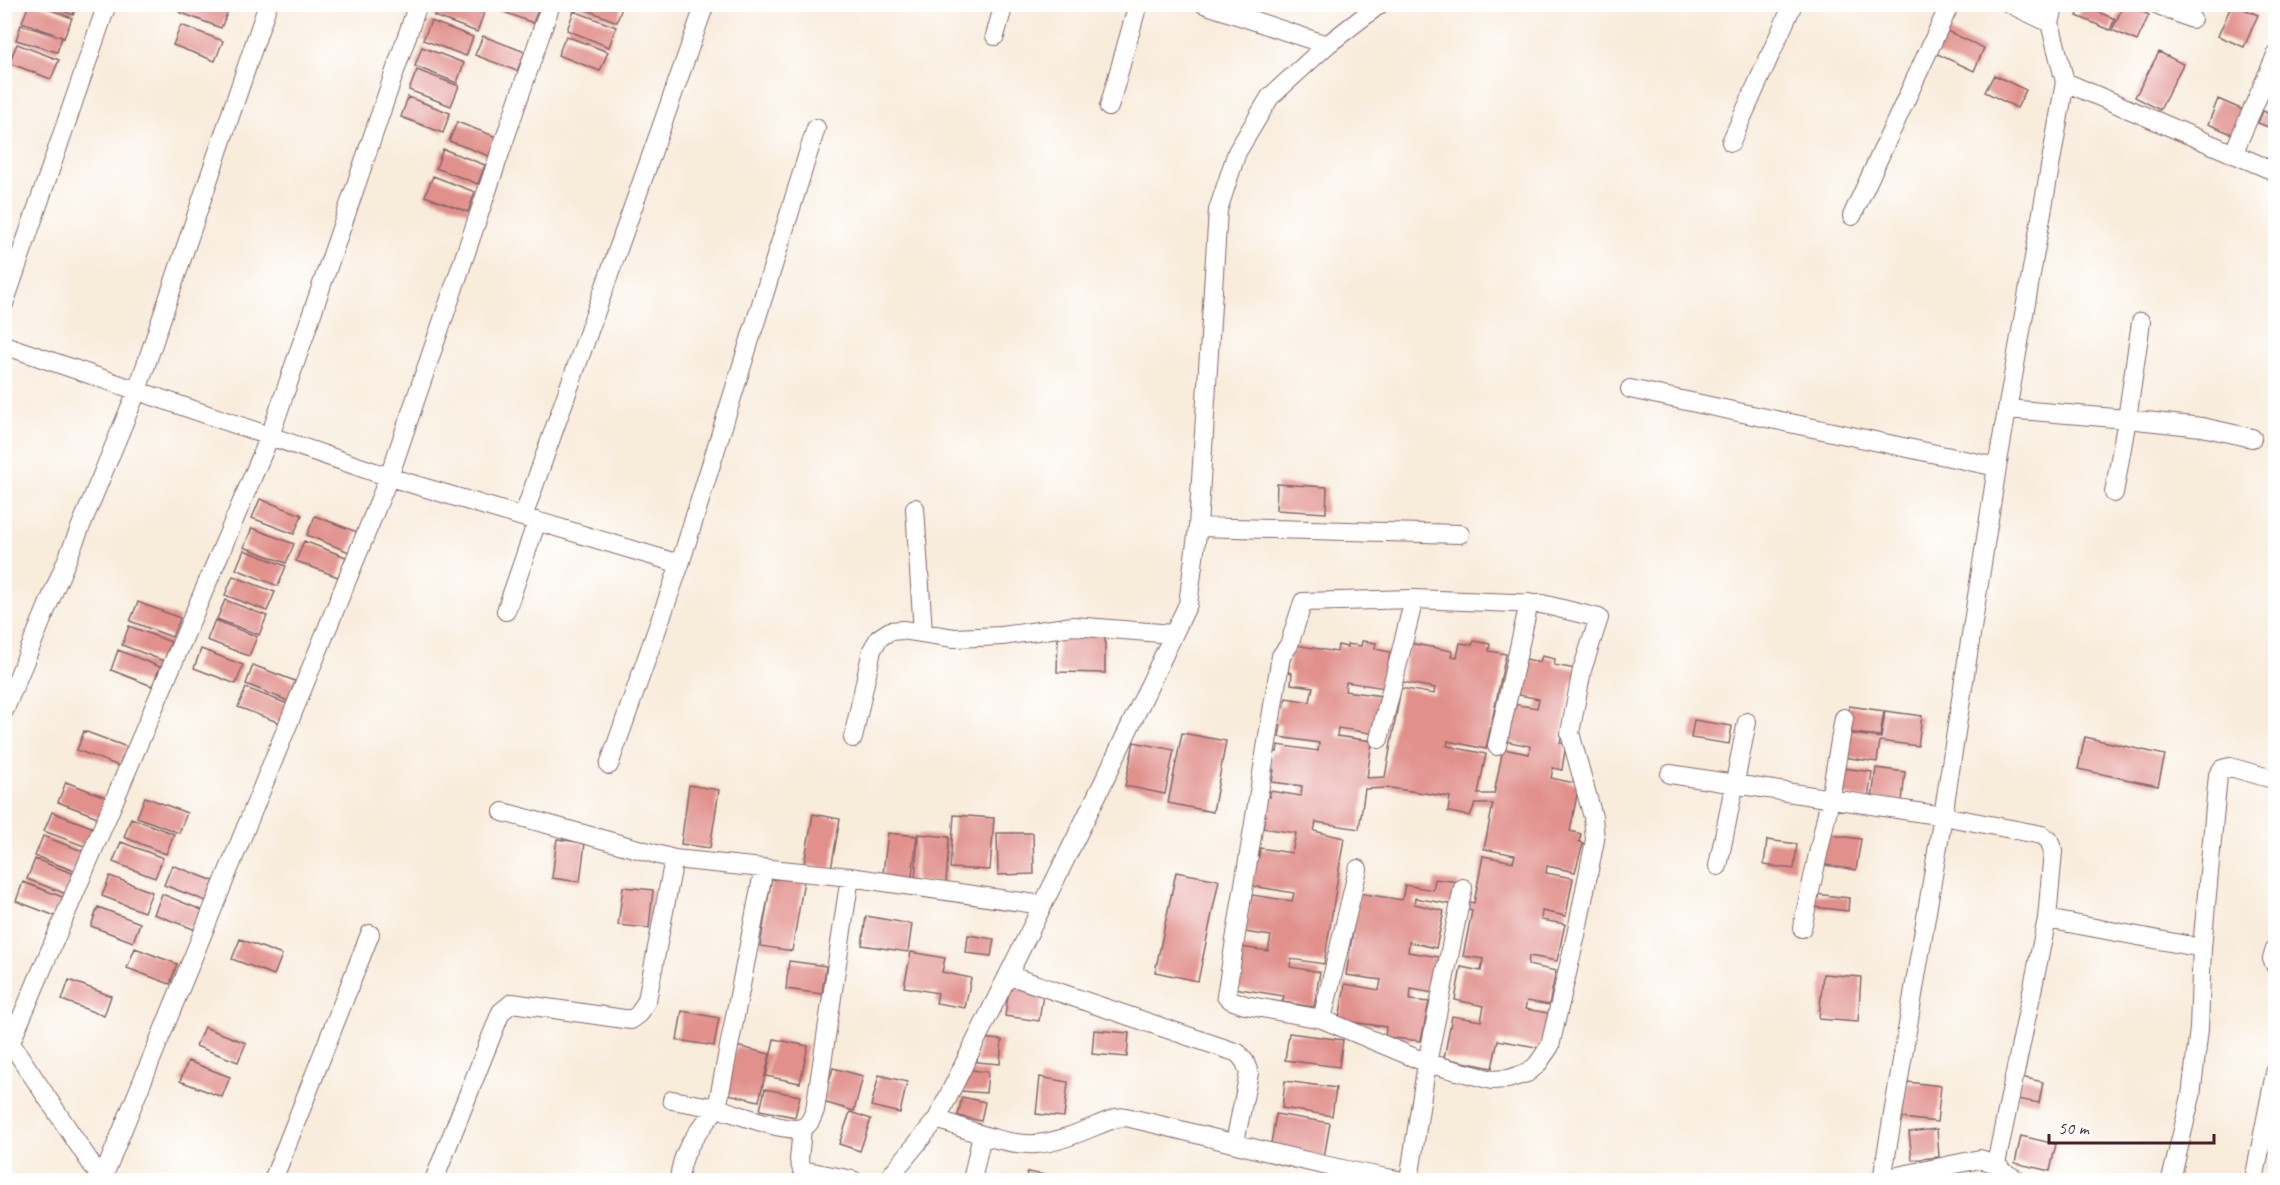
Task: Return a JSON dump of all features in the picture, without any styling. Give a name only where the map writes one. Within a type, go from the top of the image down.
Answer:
[{"type":"street","points":[[4,304],[107,4]]},
{"type":"street","points":[[4,711],[137,391],[268,4]]},
{"type":"street","points":[[418,4],[270,436],[8,1038],[102,1180],[390,477],[551,4]]},
{"type":"street","points":[[506,611],[530,519],[705,4]]},
{"type":"street","points":[[995,36],[1004,4]]},
{"type":"street","points":[[1109,107],[1138,4]]},
{"type":"street","points":[[1204,4],[1327,45]]},
{"type":"street","points":[[887,1180],[937,1119],[1188,604],[1198,527],[1218,210],[1237,152],[1270,97],[1327,45],[1380,4]]},
{"type":"street","points":[[1731,142],[1793,4]]},
{"type":"street","points":[[1852,216],[1950,4]]},
{"type":"street","points":[[2010,4],[2050,23]]},
{"type":"street","points":[[1670,774],[1943,816],[2042,836],[2049,840],[2053,851],[2047,919],[2006,1175],[1986,1159],[1974,1159],[1883,1180],[1943,816],[1997,467],[2065,82],[2050,23],[2055,4]]},
{"type":"street","points":[[2156,4],[2192,19]]},
{"type":"street","points":[[2233,154],[2276,56]]},
{"type":"street","points":[[2065,82],[2276,172]]},
{"type":"street","points":[[609,765],[680,564],[816,128]]},
{"type":"street","points":[[2114,493],[2141,322]]},
{"type":"street","points":[[4,345],[390,477],[680,564]]},
{"type":"street","points":[[1630,389],[1997,467]]},
{"type":"street","points":[[2007,409],[2202,427],[2252,438]]},
{"type":"street","points":[[915,508],[923,633]]},
{"type":"street","points":[[1198,527],[1460,534]]},
{"type":"street","points":[[1379,739],[1414,599]]},
{"type":"street","points":[[1414,599],[1529,603],[1599,618],[1582,670],[1570,733],[1593,816],[1595,840],[1550,1046],[1541,1062],[1527,1073],[1508,1079],[1492,1080],[1427,1063],[1323,1019],[1231,1000],[1226,994],[1281,656],[1289,645],[1303,602],[1414,599]]},
{"type":"street","points":[[1497,746],[1529,603]]},
{"type":"street","points":[[853,738],[872,650],[879,638],[890,631],[903,630],[954,638],[1002,636],[1073,626],[1173,634]]},
{"type":"street","points":[[1802,928],[1830,799],[1844,718]]},
{"type":"street","points":[[1718,866],[1747,722]]},
{"type":"street","points":[[2172,1180],[2191,1096],[2199,1029],[2202,948],[2218,775],[2222,769],[2230,767],[2276,780]]},
{"type":"street","points":[[503,812],[674,859],[850,877],[1042,905]]},
{"type":"street","points":[[434,1180],[501,1012],[512,1003],[631,1020],[639,1014],[647,1000],[674,859]]},
{"type":"street","points":[[679,1180],[681,1162],[690,1140],[717,1108],[764,868]]},
{"type":"street","points":[[1323,1019],[1358,869]]},
{"type":"street","points":[[672,1100],[717,1108],[788,1129],[802,1128],[811,1121],[850,877]]},
{"type":"street","points":[[1409,1180],[1427,1063],[1463,888]]},
{"type":"street","points":[[2047,919],[2202,948]]},
{"type":"street","points":[[273,1180],[370,934]]},
{"type":"street","points":[[2276,946],[2272,959],[2276,967]]},
{"type":"street","points":[[1008,975],[1238,1053],[1249,1073],[1235,1142]]},
{"type":"street","points":[[2254,1180],[2276,1068]]},
{"type":"street","points":[[937,1119],[982,1135],[1035,1144],[1053,1141],[1116,1118],[1126,1118],[1235,1142],[1344,1171],[1398,1180]]},
{"type":"street","points":[[802,1128],[799,1160],[802,1170],[853,1180]]},
{"type":"street","points":[[972,1180],[982,1135]]},
{"type":"building","points":[[29,4],[36,4],[72,18],[64,38],[22,22]]},
{"type":"building","points":[[45,4],[77,4],[73,15]]},
{"type":"building","points":[[182,4],[219,4],[229,8],[221,28],[179,12]]},
{"type":"building","points":[[439,4],[463,4],[484,13],[477,32],[434,16]]},
{"type":"building","points":[[492,4],[540,4],[533,23],[491,7]]},
{"type":"building","points":[[572,4],[623,4],[617,22]]},
{"type":"building","points":[[2124,4],[2149,15],[2137,41],[2112,30]]},
{"type":"building","points":[[2232,4],[2258,15],[2244,47],[2218,36]]},
{"type":"building","points":[[2081,5],[2115,19],[2110,30],[2077,16]]},
{"type":"building","points":[[574,11],[616,27],[609,47],[567,30]]},
{"type":"building","points":[[431,21],[473,37],[466,56],[423,40]]},
{"type":"building","points":[[21,25],[62,37],[57,52],[16,40]]},
{"type":"building","points":[[181,25],[223,41],[215,61],[173,45]]},
{"type":"building","points":[[1943,29],[1984,48],[1974,71],[1933,52]]},
{"type":"building","points":[[483,36],[525,52],[517,71],[475,55]]},
{"type":"building","points":[[566,36],[608,52],[600,71],[558,55]]},
{"type":"building","points":[[17,44],[59,60],[51,79],[9,63]]},
{"type":"building","points":[[422,47],[464,63],[457,83],[415,66]]},
{"type":"building","points":[[2159,52],[2183,64],[2160,110],[2135,97]]},
{"type":"building","points":[[417,70],[459,86],[451,106],[409,90]]},
{"type":"building","points":[[1994,75],[2026,90],[2017,108],[1985,92]]},
{"type":"building","points":[[408,97],[450,113],[443,133],[401,117]]},
{"type":"building","points":[[2218,99],[2250,113],[2239,137],[2208,124]]},
{"type":"building","points":[[2263,111],[2276,116],[2276,130],[2258,123]]},
{"type":"building","points":[[457,122],[499,138],[492,157],[449,141]]},
{"type":"building","points":[[443,149],[485,165],[478,184],[436,168]]},
{"type":"building","points":[[433,176],[475,192],[468,212],[425,196]]},
{"type":"building","points":[[1277,484],[1327,487],[1326,513],[1276,510]]},
{"type":"building","points":[[260,499],[302,515],[294,534],[252,518]]},
{"type":"building","points":[[315,516],[357,532],[349,552],[307,535]]},
{"type":"building","points":[[252,528],[294,544],[286,563],[244,547]]},
{"type":"building","points":[[304,541],[346,557],[338,577],[296,561]]},
{"type":"building","points":[[244,550],[286,566],[278,586],[236,569]]},
{"type":"building","points":[[233,576],[275,592],[267,611],[225,595]]},
{"type":"building","points":[[225,600],[267,616],[259,635],[217,619]]},
{"type":"building","points":[[138,602],[180,618],[172,637],[130,621]]},
{"type":"building","points":[[215,620],[257,637],[249,656],[207,640]]},
{"type":"building","points":[[129,626],[171,642],[164,661],[122,645]]},
{"type":"building","points":[[1058,634],[1105,635],[1105,673],[1057,672]]},
{"type":"building","points":[[1362,641],[1376,643],[1375,649],[1390,652],[1385,688],[1346,682],[1345,691],[1382,696],[1376,734],[1338,728],[1337,736],[1372,741],[1367,778],[1385,777],[1401,688],[1434,694],[1435,688],[1402,682],[1409,643],[1452,651],[1451,656],[1457,657],[1460,643],[1472,645],[1474,641],[1490,644],[1489,651],[1506,654],[1486,749],[1448,741],[1447,746],[1486,754],[1478,794],[1494,794],[1503,749],[1529,754],[1530,746],[1505,741],[1512,704],[1537,708],[1539,699],[1514,694],[1521,658],[1540,662],[1542,656],[1555,659],[1554,665],[1581,670],[1571,683],[1560,743],[1566,744],[1562,770],[1553,768],[1551,778],[1579,784],[1570,831],[1581,834],[1579,842],[1583,843],[1575,872],[1547,866],[1546,873],[1573,878],[1566,916],[1542,911],[1541,920],[1565,924],[1557,961],[1529,956],[1528,965],[1556,971],[1549,1005],[1527,1001],[1525,1009],[1548,1013],[1541,1048],[1498,1040],[1492,1068],[1444,1058],[1452,1016],[1481,1021],[1484,1006],[1455,1000],[1461,967],[1481,971],[1483,959],[1463,956],[1472,911],[1455,905],[1415,898],[1414,904],[1444,911],[1436,948],[1409,942],[1408,952],[1440,957],[1433,993],[1411,989],[1410,1000],[1429,1002],[1421,1041],[1385,1037],[1386,1027],[1339,1020],[1345,984],[1379,990],[1381,980],[1346,975],[1359,893],[1402,900],[1405,885],[1433,890],[1435,879],[1459,882],[1456,898],[1474,903],[1483,856],[1513,862],[1515,855],[1484,849],[1493,804],[1475,804],[1470,816],[1448,812],[1450,797],[1391,788],[1365,789],[1359,829],[1316,822],[1314,831],[1344,838],[1324,964],[1291,959],[1290,967],[1320,972],[1314,1007],[1282,1002],[1284,996],[1233,988],[1241,947],[1268,951],[1271,936],[1244,932],[1252,895],[1292,901],[1294,893],[1252,886],[1252,856],[1259,857],[1260,848],[1292,853],[1296,833],[1263,828],[1265,815],[1262,814],[1265,796],[1270,797],[1270,791],[1301,796],[1302,786],[1272,782],[1274,770],[1269,769],[1272,751],[1277,752],[1278,745],[1318,751],[1319,743],[1279,737],[1281,725],[1276,724],[1279,706],[1284,707],[1286,698],[1310,702],[1313,687],[1291,684],[1292,673],[1288,672],[1291,651],[1295,652],[1296,645],[1337,652],[1338,645],[1361,646]]},
{"type":"building","points":[[201,649],[243,665],[236,684],[194,668]]},
{"type":"building","points":[[118,650],[160,667],[152,686],[111,670]]},
{"type":"building","points":[[253,665],[295,681],[288,701],[246,684]]},
{"type":"building","points":[[246,688],[288,704],[280,723],[238,707]]},
{"type":"building","points":[[1849,706],[1884,711],[1880,736],[1845,732]]},
{"type":"building","points":[[1885,711],[1922,716],[1918,746],[1880,741],[1877,762],[1843,757],[1846,733],[1881,738]]},
{"type":"building","points":[[1694,720],[1732,726],[1729,744],[1691,738]]},
{"type":"building","points":[[84,731],[127,747],[119,766],[77,750]]},
{"type":"building","points":[[1182,733],[1226,741],[1213,812],[1168,803]]},
{"type":"building","points":[[2085,737],[2165,755],[2158,786],[2078,769]]},
{"type":"building","points":[[1134,742],[1174,750],[1165,794],[1125,786]]},
{"type":"building","points":[[1836,767],[1872,772],[1868,799],[1833,794]]},
{"type":"building","points":[[1876,768],[1905,772],[1902,802],[1872,798]]},
{"type":"building","points":[[66,782],[108,798],[100,818],[58,802]]},
{"type":"building","points":[[689,785],[719,790],[710,848],[681,844]]},
{"type":"building","points":[[145,797],[187,813],[179,833],[137,817]]},
{"type":"building","points":[[52,812],[94,828],[87,847],[44,831]]},
{"type":"building","points":[[813,814],[840,819],[831,869],[804,864]]},
{"type":"building","points":[[954,815],[994,818],[990,870],[950,868]]},
{"type":"building","points":[[131,818],[174,834],[166,854],[124,837]]},
{"type":"building","points":[[888,833],[917,836],[911,884],[882,881]]},
{"type":"building","points":[[997,833],[1033,833],[1034,874],[998,875]]},
{"type":"building","points":[[918,834],[949,837],[946,883],[915,881]]},
{"type":"building","points":[[1824,834],[1861,839],[1856,870],[1819,864]]},
{"type":"building","points":[[43,836],[85,852],[77,872],[35,856]]},
{"type":"building","points":[[557,839],[585,843],[580,882],[552,878]]},
{"type":"building","points":[[1767,840],[1797,844],[1794,869],[1764,865]]},
{"type":"building","points":[[121,842],[163,858],[155,878],[113,862]]},
{"type":"building","points":[[35,859],[77,875],[69,895],[27,879]]},
{"type":"building","points":[[172,865],[214,881],[206,901],[164,885]]},
{"type":"building","points":[[1176,872],[1219,880],[1198,981],[1155,972]]},
{"type":"building","points":[[772,875],[804,880],[792,951],[760,946]]},
{"type":"building","points":[[110,876],[152,892],[144,912],[102,896]]},
{"type":"building","points":[[23,882],[65,898],[58,917],[16,901]]},
{"type":"building","points":[[623,887],[653,890],[649,928],[618,925]]},
{"type":"building","points":[[162,894],[204,911],[196,930],[154,914]]},
{"type":"building","points":[[1815,894],[1849,898],[1848,911],[1814,907]]},
{"type":"building","points":[[98,907],[140,923],[133,942],[91,926]]},
{"type":"building","points":[[866,916],[912,924],[908,952],[862,945]]},
{"type":"building","points":[[968,935],[994,939],[991,956],[966,953]]},
{"type":"building","points":[[240,939],[282,955],[274,975],[232,959]]},
{"type":"building","points":[[135,948],[177,964],[170,984],[127,968]]},
{"type":"building","points":[[911,952],[945,958],[942,972],[971,978],[965,1008],[936,1003],[938,993],[904,987]]},
{"type":"building","points":[[789,961],[826,966],[822,994],[786,989]]},
{"type":"building","points":[[1823,974],[1861,977],[1858,1022],[1819,1019]]},
{"type":"building","points":[[69,980],[111,996],[104,1016],[62,1000]]},
{"type":"building","points":[[1010,983],[1044,988],[1039,1021],[1005,1016]]},
{"type":"building","points":[[682,1011],[719,1018],[714,1046],[677,1040]]},
{"type":"building","points":[[204,1027],[246,1043],[238,1062],[196,1046]]},
{"type":"building","points":[[1094,1030],[1129,1033],[1127,1057],[1092,1054]]},
{"type":"building","points":[[1289,1033],[1343,1040],[1339,1067],[1285,1060]]},
{"type":"building","points":[[979,1038],[1002,1040],[1000,1064],[977,1062]]},
{"type":"building","points":[[774,1039],[808,1046],[800,1083],[766,1076]]},
{"type":"building","points":[[736,1046],[770,1054],[759,1101],[724,1093]]},
{"type":"building","points":[[188,1061],[230,1077],[222,1097],[180,1081]]},
{"type":"building","points":[[833,1068],[863,1076],[854,1111],[823,1102]]},
{"type":"building","points":[[962,1069],[988,1072],[986,1093],[960,1091]]},
{"type":"building","points":[[879,1075],[907,1082],[900,1113],[871,1106]]},
{"type":"building","points":[[1040,1077],[1068,1082],[1064,1117],[1036,1114]]},
{"type":"building","points":[[2021,1077],[2043,1082],[2039,1103],[2017,1099]]},
{"type":"building","points":[[1285,1081],[1336,1088],[1332,1116],[1282,1108]]},
{"type":"building","points":[[1907,1082],[1941,1086],[1937,1122],[1902,1118]]},
{"type":"building","points":[[765,1089],[800,1096],[795,1117],[760,1110]]},
{"type":"building","points":[[962,1097],[985,1102],[981,1121],[958,1116]]},
{"type":"building","points":[[850,1112],[871,1119],[860,1151],[839,1144]]},
{"type":"building","points":[[1276,1114],[1330,1123],[1324,1158],[1270,1149]]},
{"type":"building","points":[[1937,1129],[1939,1157],[1912,1160],[1909,1132]]},
{"type":"building","points":[[2021,1136],[2056,1144],[2050,1171],[2015,1163]]},
{"type":"building","points":[[1027,1172],[1069,1179],[1069,1180],[1026,1180]]}]
